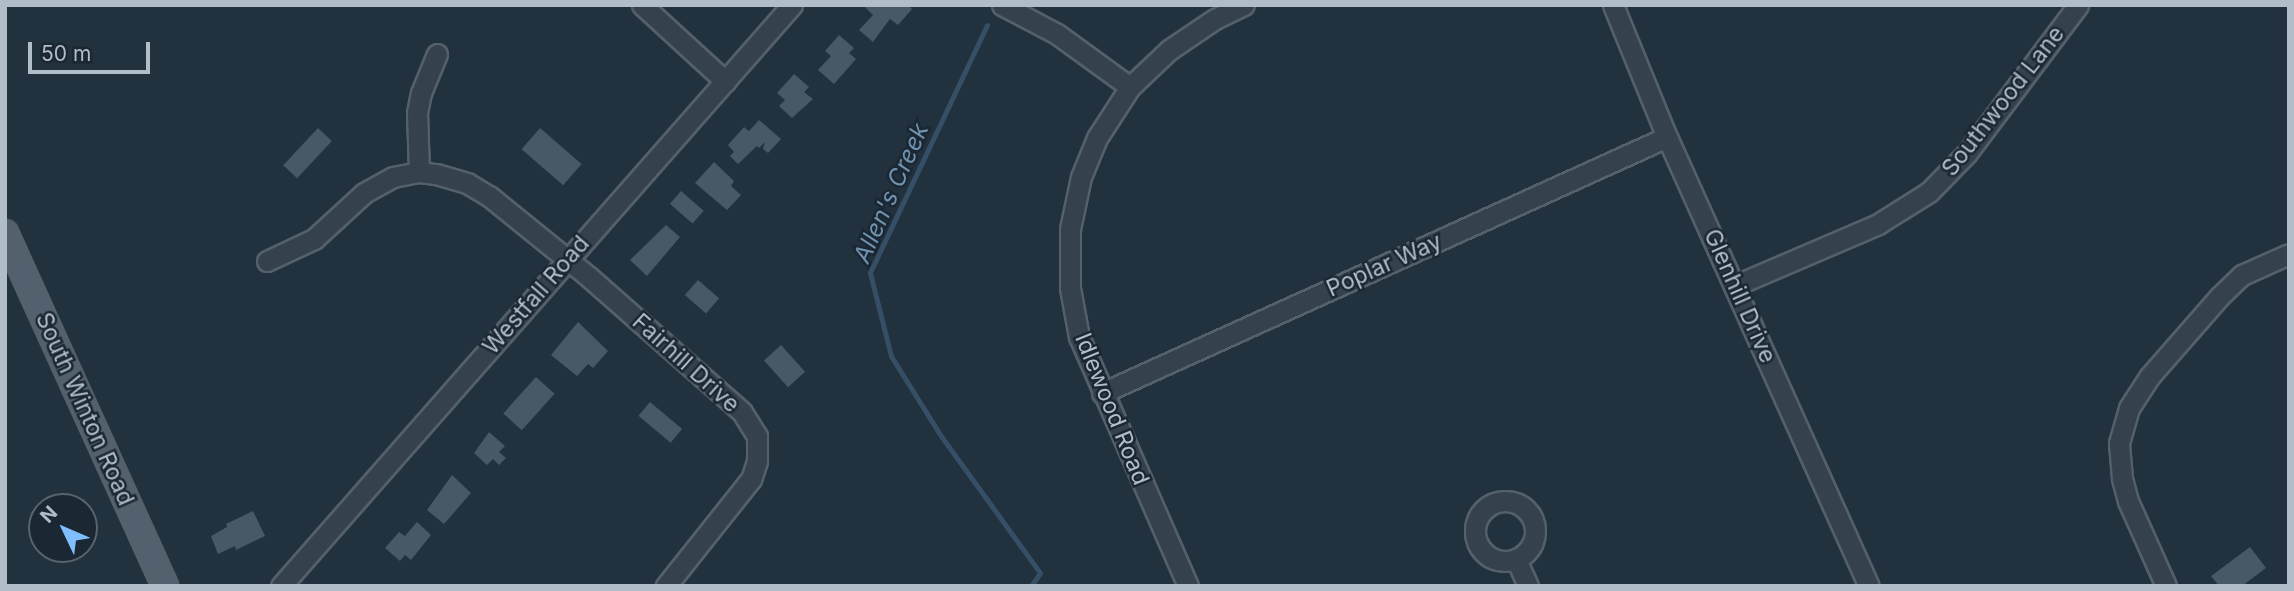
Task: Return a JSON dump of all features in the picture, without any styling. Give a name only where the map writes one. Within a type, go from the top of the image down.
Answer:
[{"type":"main road","name":"South Winton Road","points":[[5,233],[165,586]]},
{"type":"street","points":[[642,5],[725,81]]},
{"type":"street","name":"Westfall Road","points":[[281,586],[792,5]]},
{"type":"street","points":[[1002,5],[1057,34],[1130,87]]},
{"type":"street","name":"Idlewood Road","points":[[1188,586],[1079,337],[1070,288],[1069,229],[1081,177],[1097,138],[1130,87],[1169,50],[1215,19],[1244,5]]},
{"type":"street","name":"Glenhill Drive","points":[[1613,5],[1667,137],[1736,285],[1869,586]]},
{"type":"street","name":"Southwood Lane","points":[[1736,285],[1878,224],[1929,192],[1967,153],[2078,5]]},
{"type":"street","points":[[267,261],[314,239],[355,200],[377,184],[419,172],[417,113],[421,93],[437,54]]},
{"type":"street","name":"Poplar Way","points":[[1102,393],[1667,137]]},
{"type":"street","name":"Fairhill Drive","points":[[419,172],[450,177],[479,189],[742,412],[757,436],[757,461],[751,479],[666,586]]},
{"type":"street","points":[[2166,586],[2128,500],[2122,478],[2119,443],[2129,408],[2150,377],[2219,297],[2242,275],[2289,254]]},
{"type":"street","points":[[1516,559],[1528,586]]},
{"type":"building","points":[[863,5],[908,5],[912,9],[898,25],[890,19],[873,42],[859,30],[873,15]]},
{"type":"building","points":[[839,35],[854,48],[849,53],[856,59],[834,84],[818,70],[831,56],[825,51]]},
{"type":"building","points":[[794,74],[809,87],[804,92],[813,99],[792,118],[779,106],[785,100],[777,93]]},
{"type":"building","points":[[759,120],[781,139],[768,153],[763,149],[765,142],[759,148],[757,146],[738,164],[730,156],[734,152],[728,145],[744,127],[749,131]]},
{"type":"building","points":[[318,128],[332,141],[297,178],[283,165]]},
{"type":"building","points":[[540,128],[582,164],[563,185],[522,149]]},
{"type":"building","points":[[714,162],[734,181],[731,186],[741,195],[727,210],[695,183]]},
{"type":"building","points":[[681,191],[704,211],[692,224],[670,204]]},
{"type":"building","points":[[666,225],[680,237],[647,276],[630,260]]},
{"type":"building","points":[[698,280],[719,298],[706,313],[685,295]]},
{"type":"building","points":[[578,322],[608,351],[593,368],[588,364],[577,376],[551,355]]},
{"type":"building","points":[[781,345],[805,372],[788,387],[764,360]]},
{"type":"building","points":[[536,377],[555,394],[522,430],[503,413]]},
{"type":"building","points":[[650,402],[682,429],[671,443],[638,416]]},
{"type":"building","points":[[489,432],[505,446],[499,452],[506,458],[499,465],[493,459],[487,465],[474,453]]},
{"type":"building","points":[[452,475],[471,493],[444,524],[427,510]]},
{"type":"building","points":[[253,511],[265,536],[236,550],[235,546],[218,554],[211,536],[227,527],[226,524]]},
{"type":"building","points":[[417,522],[431,535],[411,560],[405,555],[400,561],[385,548],[399,532],[405,536]]},
{"type":"building","points":[[2250,547],[2266,568],[2242,586],[2219,586],[2211,576]]},
{"type":"waterway","name":"Allen's Creek","points":[[987,25],[870,273],[891,356],[941,436],[1040,573],[1031,586]]}]
